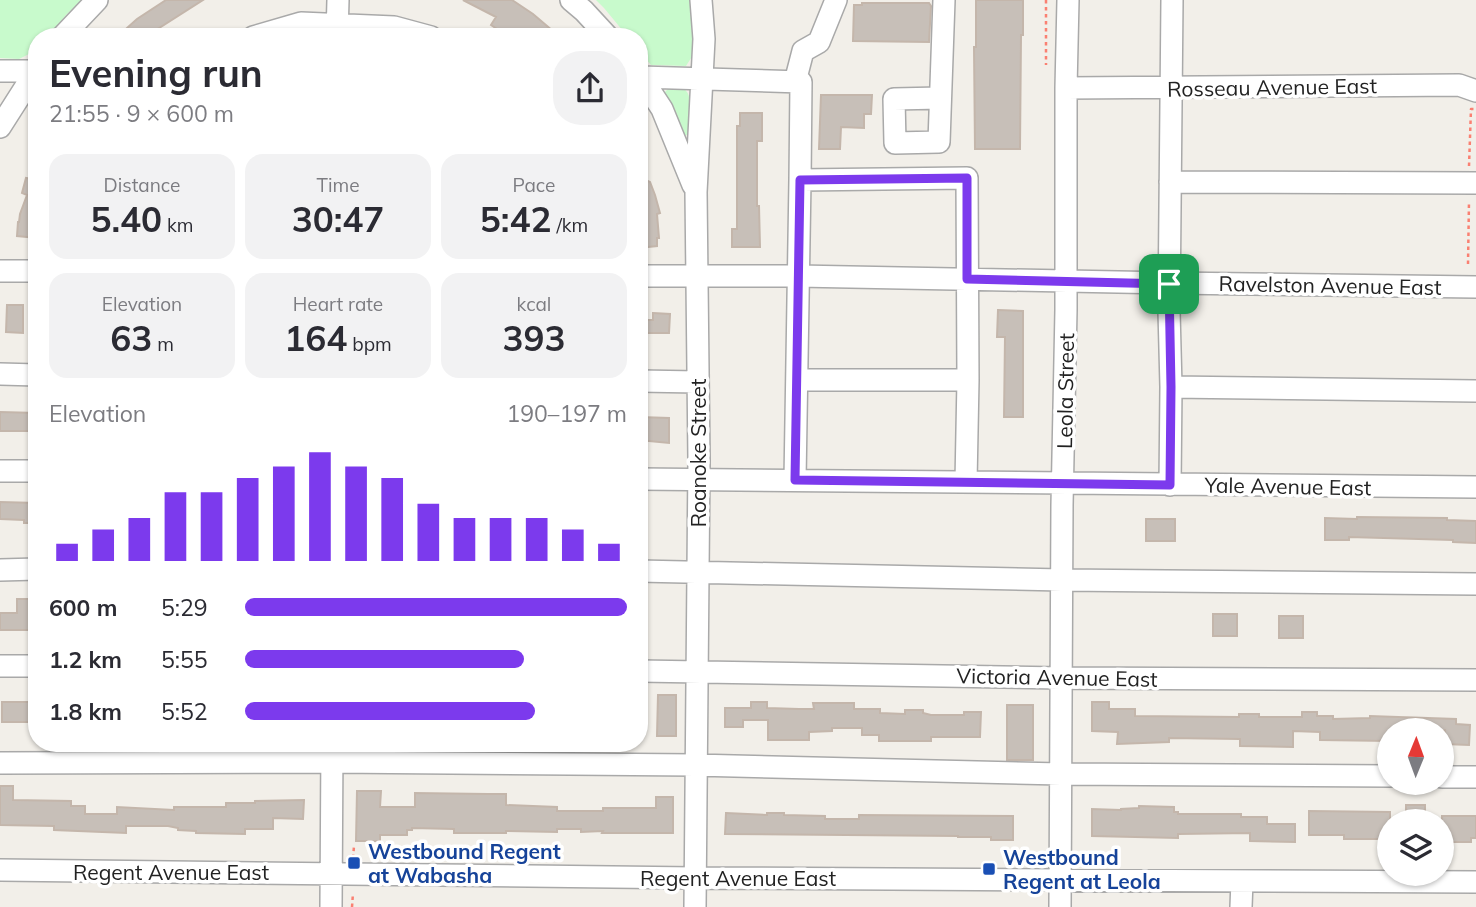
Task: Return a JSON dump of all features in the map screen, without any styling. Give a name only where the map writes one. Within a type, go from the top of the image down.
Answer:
[{"type":"street","points":[[71,28],[97,0]]},
{"type":"street","points":[[337,28],[338,0]]},
{"type":"street","points":[[571,0],[600,28]]},
{"type":"street","name":"Roanoke Street","points":[[695,907],[698,672],[696,192],[703,80],[701,0]]},
{"type":"street","points":[[795,480],[800,180],[798,82],[803,51],[819,42],[836,0]]},
{"type":"street","points":[[940,97],[944,0]]},
{"type":"street","name":"Leola Street","points":[[1060,907],[1068,0]]},
{"type":"street","points":[[1170,485],[1172,0]]},
{"type":"street","points":[[284,28],[301,23],[327,28]]},
{"type":"street","points":[[375,28],[398,28]]},
{"type":"street","points":[[0,71],[28,70]]},
{"type":"street","points":[[648,77],[798,82]]},
{"type":"street","points":[[0,127],[28,83]]},
{"type":"street","name":"Rosseau Avenue East","points":[[1066,88],[1459,85],[1476,91]]},
{"type":"street","points":[[648,88],[662,109],[696,192]]},
{"type":"street","points":[[800,180],[967,178],[966,482]]},
{"type":"street","points":[[1170,182],[1476,183]]},
{"type":"street","points":[[0,271],[28,271]]},
{"type":"street","name":"Ravelston Avenue East","points":[[648,276],[1476,287]]},
{"type":"street","points":[[0,374],[28,375]]},
{"type":"street","points":[[797,380],[968,380]]},
{"type":"street","points":[[648,381],[698,382]]},
{"type":"street","points":[[1171,387],[1476,391]]},
{"type":"street","points":[[0,471],[28,471]]},
{"type":"street","name":"Yale Avenue East","points":[[648,479],[1476,487]]},
{"type":"street","points":[[0,570],[28,569]]},
{"type":"street","points":[[648,571],[1062,580],[1476,584]]},
{"type":"street","points":[[0,666],[28,666]]},
{"type":"street","name":"Victoria Avenue East","points":[[648,671],[1476,680]]},
{"type":"street","points":[[331,907],[332,753]]},
{"type":"street","points":[[0,763],[332,753],[1061,774],[1377,776]]},
{"type":"street","points":[[1454,777],[1476,777]]},
{"type":"street","name":"Regent Avenue East","points":[[0,870],[695,878],[1476,882]]},
{"type":"street","points":[[1241,907],[1242,881]]},
{"type":"path","points":[[1046,0],[1046,65]]},
{"type":"green space","points":[[0,0],[82,0],[55,28],[28,28],[28,54],[19,59],[0,58]]},
{"type":"green space","points":[[596,0],[690,0],[693,55],[686,66],[651,65],[648,62],[648,28],[621,28]]},
{"type":"green space","points":[[669,88],[683,89],[688,93],[690,110],[688,134],[685,136],[665,97]]},
{"type":"building","points":[[166,0],[203,0],[159,28],[127,28]]},
{"type":"building","points":[[463,0],[512,0],[549,28],[496,28],[491,25],[496,17]]},
{"type":"building","points":[[976,0],[1023,0],[1020,149],[975,149]]},
{"type":"building","points":[[929,3],[929,42],[853,41],[854,5]]},
{"type":"building","points":[[821,95],[872,95],[871,114],[864,114],[864,128],[841,127],[840,149],[819,149]]},
{"type":"building","points":[[740,113],[762,113],[762,141],[757,141],[760,247],[732,247],[732,229],[737,229],[737,126],[740,126]]},
{"type":"building","points":[[28,178],[28,237],[17,236],[18,222],[27,195],[22,193]]},
{"type":"building","points":[[648,181],[660,213],[657,214],[657,246],[648,247]]},
{"type":"building","points":[[7,305],[23,305],[23,333],[6,332]]},
{"type":"building","points":[[998,310],[1023,311],[1023,417],[1004,417],[1005,337],[997,337]]},
{"type":"building","points":[[653,313],[670,314],[669,333],[648,333],[648,320],[653,320]]},
{"type":"building","points":[[0,412],[28,413],[28,431],[0,431]]},
{"type":"building","points":[[648,417],[669,418],[669,443],[648,441]]},
{"type":"building","points":[[0,502],[28,503],[28,523],[24,523],[24,520],[0,519]]},
{"type":"building","points":[[1325,518],[1476,521],[1476,543],[1349,537],[1349,540],[1325,540]]},
{"type":"building","points":[[1146,519],[1175,519],[1175,541],[1146,541]]},
{"type":"building","points":[[17,599],[28,599],[28,630],[0,630],[0,613],[17,613]]},
{"type":"building","points":[[1213,614],[1237,614],[1237,636],[1213,636]]},
{"type":"building","points":[[1279,616],[1303,616],[1303,638],[1279,638]]},
{"type":"building","points":[[658,695],[676,695],[676,736],[657,736]]},
{"type":"building","points":[[2,702],[28,702],[28,722],[2,722]]},
{"type":"building","points":[[751,702],[767,702],[767,708],[799,709],[814,709],[813,703],[854,703],[854,709],[880,709],[880,713],[905,714],[905,710],[923,710],[923,713],[931,715],[964,715],[964,712],[981,712],[980,737],[879,741],[879,735],[862,735],[862,728],[832,728],[832,731],[809,732],[809,740],[768,740],[768,720],[743,720],[743,727],[725,727],[725,708],[751,708]]},
{"type":"building","points":[[1092,702],[1109,702],[1109,709],[1135,709],[1135,716],[1239,717],[1239,714],[1259,714],[1259,717],[1302,717],[1302,712],[1317,712],[1317,716],[1333,716],[1333,719],[1370,716],[1427,718],[1377,718],[1377,741],[1320,740],[1320,732],[1293,731],[1293,747],[1240,746],[1240,739],[1169,738],[1169,742],[1117,744],[1118,732],[1092,731]]},
{"type":"building","points":[[1007,705],[1033,705],[1033,760],[1007,760]]},
{"type":"building","points":[[1454,719],[1456,724],[1470,725],[1469,745],[1454,744]]},
{"type":"building","points":[[0,786],[13,786],[13,800],[71,801],[71,806],[85,806],[85,814],[117,814],[117,807],[174,810],[174,807],[226,807],[226,803],[304,800],[303,819],[273,818],[273,829],[245,829],[245,834],[196,833],[168,826],[126,826],[126,833],[54,830],[54,826],[0,825]]},
{"type":"building","points":[[357,791],[381,791],[380,807],[415,807],[415,793],[506,794],[506,805],[557,807],[557,811],[656,808],[656,797],[673,797],[673,833],[602,833],[603,831],[557,829],[557,832],[454,833],[454,829],[412,828],[407,830],[407,835],[380,835],[380,841],[356,841]]},
{"type":"building","points":[[1406,805],[1425,805],[1425,809],[1406,809]]},
{"type":"building","points":[[1139,806],[1174,807],[1174,812],[1178,814],[1241,814],[1241,817],[1267,817],[1267,824],[1295,824],[1295,842],[1250,841],[1250,833],[1178,834],[1178,838],[1092,836],[1092,809],[1121,810]]},
{"type":"building","points":[[1309,811],[1377,812],[1377,839],[1309,835]]},
{"type":"building","points":[[726,813],[784,813],[825,816],[825,819],[859,819],[859,815],[1013,816],[1013,840],[958,836],[725,834]]},
{"type":"building","points":[[1454,816],[1476,816],[1476,838],[1471,838],[1471,842],[1454,842]]},
{"type":"place","name":"Westbound Regent at Wabasha","points":[[354,863]]},
{"type":"place","name":"Westbound Regent at Leola","points":[[989,869]]},
{"type":"route","points":[[967,178],[967,279],[1169,284],[1170,485],[795,480],[800,180],[967,178]]}]
